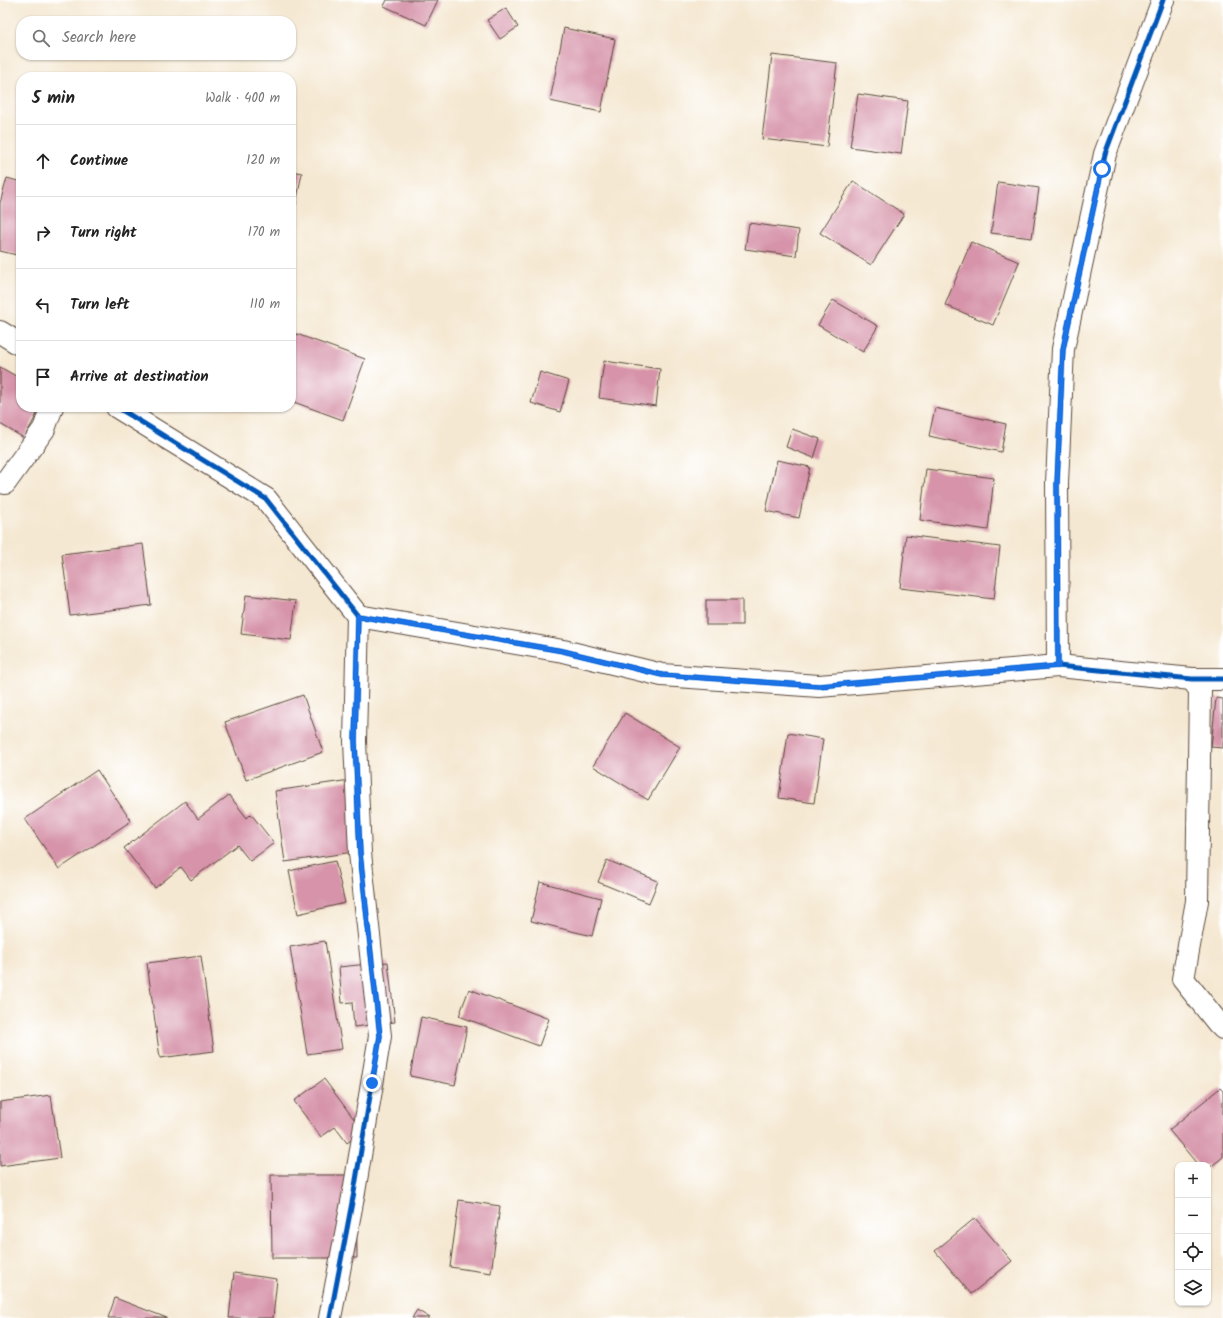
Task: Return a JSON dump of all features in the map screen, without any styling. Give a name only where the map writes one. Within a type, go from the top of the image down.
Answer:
[{"type":"street","points":[[1058,666],[1057,483],[1063,349],[1105,154],[1163,0]]},
{"type":"street","points":[[0,332],[16,342]]},
{"type":"street","points":[[5,483],[44,429],[50,412]]},
{"type":"street","points":[[125,412],[266,499],[358,616],[355,741],[360,853],[380,1036],[354,1192],[330,1318]]},
{"type":"street","points":[[358,616],[563,651],[670,676],[819,686],[1058,666],[1192,679],[1223,679]]},
{"type":"street","points":[[1192,679],[1200,690],[1197,901],[1183,979],[1223,1028]]},
{"type":"building","points":[[387,0],[438,0],[426,25],[384,6]]},
{"type":"building","points":[[506,8],[518,27],[500,39],[487,20]]},
{"type":"building","points":[[564,28],[615,39],[601,112],[550,101]]},
{"type":"building","points":[[772,55],[837,63],[827,147],[762,139]]},
{"type":"building","points":[[858,94],[908,101],[901,154],[850,147]]},
{"type":"building","points":[[296,172],[302,173],[296,204]]},
{"type":"building","points":[[7,178],[16,181],[16,255],[0,251],[0,203]]},
{"type":"building","points":[[853,181],[904,214],[871,265],[820,233]]},
{"type":"building","points":[[998,182],[1039,188],[1032,238],[991,233]]},
{"type":"building","points":[[749,223],[799,230],[796,256],[745,249]]},
{"type":"building","points":[[971,242],[1019,262],[993,325],[945,305]]},
{"type":"building","points":[[833,300],[878,326],[863,352],[818,325]]},
{"type":"building","points":[[296,334],[365,359],[343,420],[296,403]]},
{"type":"building","points":[[604,361],[660,369],[656,406],[599,398]]},
{"type":"building","points":[[0,367],[16,376],[16,412],[38,412],[24,438],[0,424]]},
{"type":"building","points":[[540,372],[569,381],[560,412],[531,403]]},
{"type":"building","points":[[935,408],[1006,424],[1001,452],[929,436]]},
{"type":"building","points":[[792,429],[820,439],[814,458],[786,447]]},
{"type":"building","points":[[777,460],[810,467],[799,518],[766,511]]},
{"type":"building","points":[[926,469],[994,478],[988,530],[920,520]]},
{"type":"building","points":[[906,535],[1000,547],[994,599],[900,588]]},
{"type":"building","points":[[143,544],[151,605],[70,615],[62,554]]},
{"type":"building","points":[[246,595],[296,601],[291,640],[241,634]]},
{"type":"building","points":[[706,600],[742,600],[742,625],[706,625]]},
{"type":"building","points":[[303,695],[323,752],[246,780],[225,722]]},
{"type":"building","points":[[1216,698],[1223,699],[1223,748],[1211,747]]},
{"type":"building","points":[[625,713],[680,747],[648,800],[593,766]]},
{"type":"building","points":[[788,733],[823,739],[814,803],[779,798]]},
{"type":"building","points":[[97,770],[131,821],[59,869],[25,819]]},
{"type":"building","points":[[350,780],[360,851],[285,862],[275,791]]},
{"type":"building","points":[[229,795],[247,818],[251,814],[274,843],[250,861],[237,845],[191,880],[181,867],[155,888],[124,848],[185,801],[198,819]]},
{"type":"building","points":[[607,860],[658,881],[649,903],[598,882]]},
{"type":"building","points":[[335,861],[345,903],[298,914],[289,871]]},
{"type":"building","points":[[540,882],[601,898],[592,936],[531,921]]},
{"type":"building","points":[[325,941],[342,1049],[307,1054],[290,947]]},
{"type":"building","points":[[201,956],[214,1051],[160,1058],[147,963]]},
{"type":"building","points":[[388,962],[395,1022],[354,1027],[352,1002],[342,1003],[339,967]]},
{"type":"building","points":[[469,989],[549,1019],[539,1046],[459,1016]]},
{"type":"building","points":[[421,1017],[467,1027],[455,1085],[410,1076]]},
{"type":"building","points":[[324,1079],[363,1131],[347,1143],[335,1127],[321,1137],[294,1101]]},
{"type":"building","points":[[1220,1088],[1223,1091],[1223,1157],[1211,1167],[1211,1162],[1196,1162],[1169,1130]]},
{"type":"building","points":[[51,1095],[60,1158],[0,1166],[0,1102]]},
{"type":"building","points":[[271,1175],[356,1175],[357,1258],[272,1258]]},
{"type":"building","points":[[459,1200],[500,1206],[491,1273],[450,1267]]},
{"type":"building","points":[[975,1218],[1012,1261],[971,1294],[935,1251]]},
{"type":"building","points":[[234,1273],[277,1279],[273,1318],[229,1318]]},
{"type":"building","points":[[115,1298],[167,1318],[108,1318]]},
{"type":"building","points":[[417,1310],[430,1318],[412,1318]]},
{"type":"cycle path","points":[[1058,666],[1057,483],[1063,349],[1105,154],[1163,0]]},
{"type":"cycle path","points":[[125,412],[266,499],[358,616],[563,651],[662,675],[819,686],[1058,666],[1192,679],[1223,679]]},
{"type":"cycle path","points":[[330,1318],[354,1192],[380,1036],[360,853],[355,741],[358,616]]},
{"type":"route","points":[[372,1083],[380,1036],[360,853],[355,741],[358,616],[563,651],[662,675],[819,686],[1058,666],[1057,483],[1063,349],[1102,169]]}]
